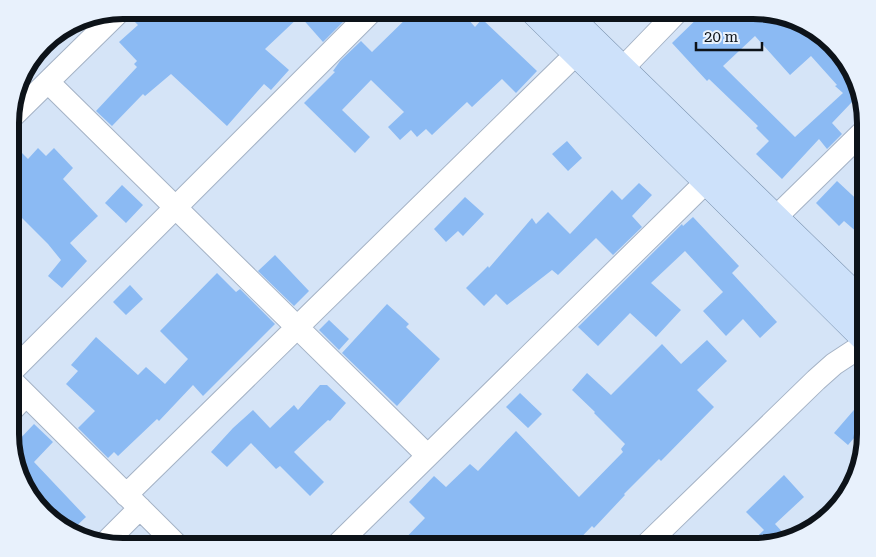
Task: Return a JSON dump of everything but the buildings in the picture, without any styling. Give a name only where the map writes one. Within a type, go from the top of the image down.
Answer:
[{"type":"main road","points":[[542,19],[857,330]]},
{"type":"main road","points":[[570,19],[857,298]]},
{"type":"street","points":[[19,364],[364,19]]},
{"type":"street","points":[[621,70],[669,19]]},
{"type":"street","points":[[20,109],[110,20]]},
{"type":"street","points":[[109,537],[133,501],[298,328],[576,54]]},
{"type":"street","points":[[48,82],[427,455]]},
{"type":"street","points":[[775,218],[857,137]]},
{"type":"street","points":[[344,538],[708,181]]},
{"type":"street","points":[[653,538],[816,380],[834,364],[857,349]]},
{"type":"street","points":[[19,398],[133,501],[170,538]]}]
